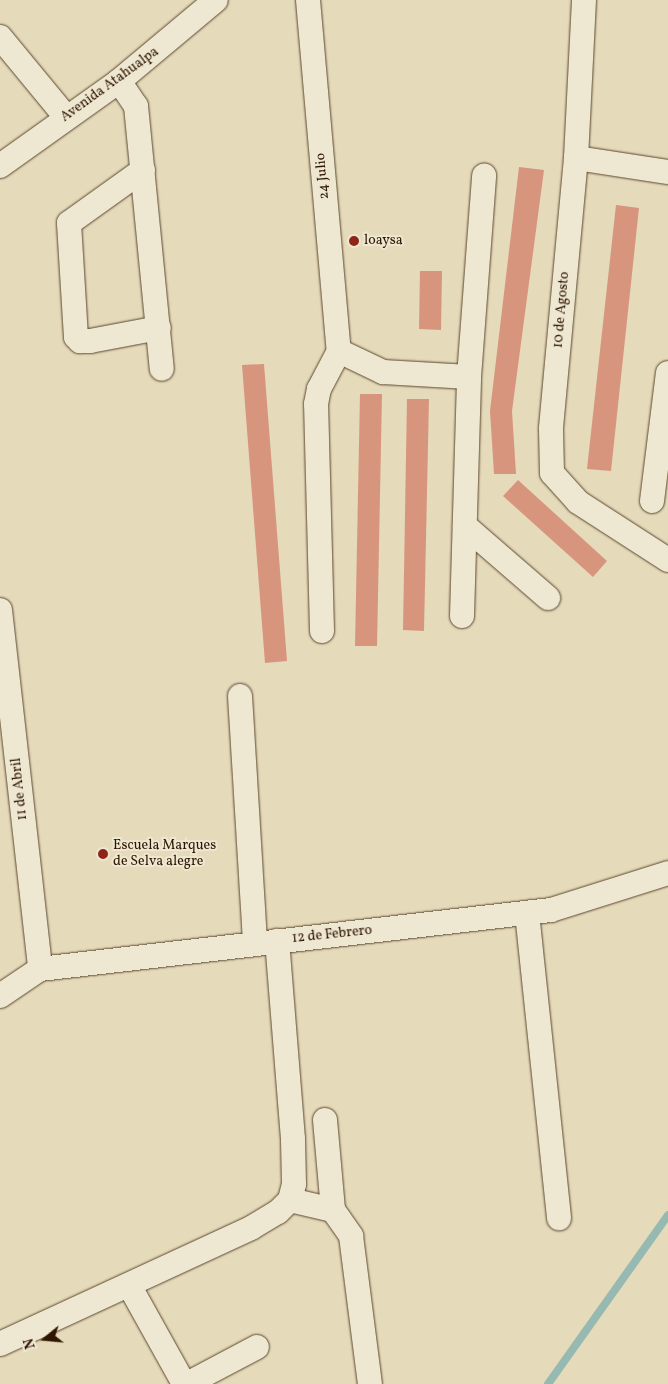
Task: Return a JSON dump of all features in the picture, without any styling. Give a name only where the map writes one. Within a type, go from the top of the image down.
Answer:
[{"type":"street","name":"Avenida Atahualpa","points":[[0,166],[66,117],[119,82],[216,0]]},
{"type":"street","name":"24 Julio","points":[[308,0],[339,351]]},
{"type":"street","name":"10 de Agosto","points":[[584,0],[576,158],[551,429],[552,473],[578,502],[668,560]]},
{"type":"street","points":[[0,37],[66,117]]},
{"type":"street","points":[[119,82],[136,106],[162,369]]},
{"type":"street","points":[[576,158],[668,172]]},
{"type":"street","points":[[143,170],[69,223],[76,336],[80,341],[90,341],[159,328]]},
{"type":"street","points":[[462,616],[466,526],[468,377],[484,176]]},
{"type":"street","points":[[322,631],[316,404],[319,389],[339,351],[383,372],[468,377]]},
{"type":"street","points":[[652,501],[668,373]]},
{"type":"street","points":[[466,526],[548,598]]},
{"type":"street","name":"11 de Abril","points":[[0,610],[40,969]]},
{"type":"street","points":[[0,1344],[251,1228],[278,1212],[290,1200],[294,1184],[293,1139],[266,942],[240,696]]},
{"type":"street","name":"12 de Febrero","points":[[0,996],[40,969],[551,910],[668,873]]},
{"type":"street","points":[[527,913],[559,1218]]},
{"type":"street","points":[[325,1120],[334,1210],[351,1236],[370,1384]]},
{"type":"street","points":[[290,1200],[334,1210]]},
{"type":"street","points":[[129,1285],[185,1384],[257,1347]]},
{"type":"building","points":[[519,167],[544,170],[512,411],[516,474],[494,474],[490,411]]},
{"type":"building","points":[[616,205],[639,208],[611,471],[587,469]]},
{"type":"building","points":[[420,271],[442,271],[441,330],[419,329]]},
{"type":"building","points":[[264,364],[287,661],[265,663],[242,365]]},
{"type":"building","points":[[360,394],[382,394],[377,646],[355,646]]},
{"type":"building","points":[[407,399],[429,399],[424,631],[403,630]]},
{"type":"building","points":[[518,480],[607,561],[593,577],[503,496]]},
{"type":"waterway","points":[[548,1384],[668,1215]]},
{"type":"place","name":"loaysa","points":[[354,241]]},
{"type":"place","name":"Escuela Marques de Selva alegre","points":[[103,854]]}]
